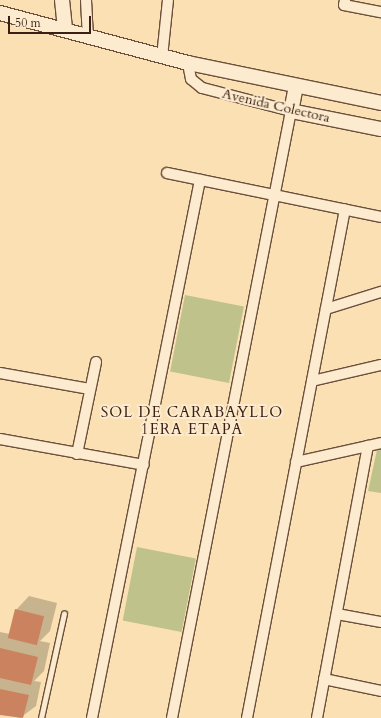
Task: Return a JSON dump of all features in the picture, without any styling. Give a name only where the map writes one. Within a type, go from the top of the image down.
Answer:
[{"type":"street","points":[[62,0],[65,29]]},
{"type":"street","points":[[86,0],[88,36]]},
{"type":"street","points":[[162,57],[168,0]]},
{"type":"street","points":[[344,2],[381,12]]},
{"type":"street","name":"Avenida Colectora","points":[[0,13],[65,29],[162,57],[381,103]]},
{"type":"street","name":"Avenida Colectora","points":[[188,63],[191,79],[202,88],[291,111],[381,129]]},
{"type":"street","points":[[172,718],[296,86]]},
{"type":"street","points":[[167,173],[381,216]]},
{"type":"street","points":[[92,718],[200,180]]},
{"type":"street","points":[[247,718],[345,209]]},
{"type":"street","points":[[326,309],[381,292]]},
{"type":"street","points":[[77,454],[96,362]]},
{"type":"street","points":[[312,381],[381,365]]},
{"type":"street","points":[[0,373],[90,389]]},
{"type":"street","points":[[0,439],[144,465]]},
{"type":"street","points":[[296,462],[381,443]]},
{"type":"street","points":[[317,718],[368,446]]},
{"type":"street","points":[[337,614],[381,622]]},
{"type":"street","points":[[324,679],[381,691]]},
{"type":"lane","points":[[41,718],[64,613]]},
{"type":"green space","points":[[185,295],[244,306],[229,383],[170,372]]},
{"type":"green space","points":[[381,449],[381,493],[368,491],[377,450]]},
{"type":"green space","points":[[137,547],[196,558],[182,632],[123,621]]},
{"type":"building","points":[[15,609],[44,616],[37,645],[8,638]]},
{"type":"building","points":[[0,648],[38,657],[31,685],[0,678]]},
{"type":"building","points":[[0,689],[29,695],[23,718],[0,715]]},
{"type":"district","name":"SOL DE CARABAYLLO 1ERA ETAPA","points":[[192,420]]}]
